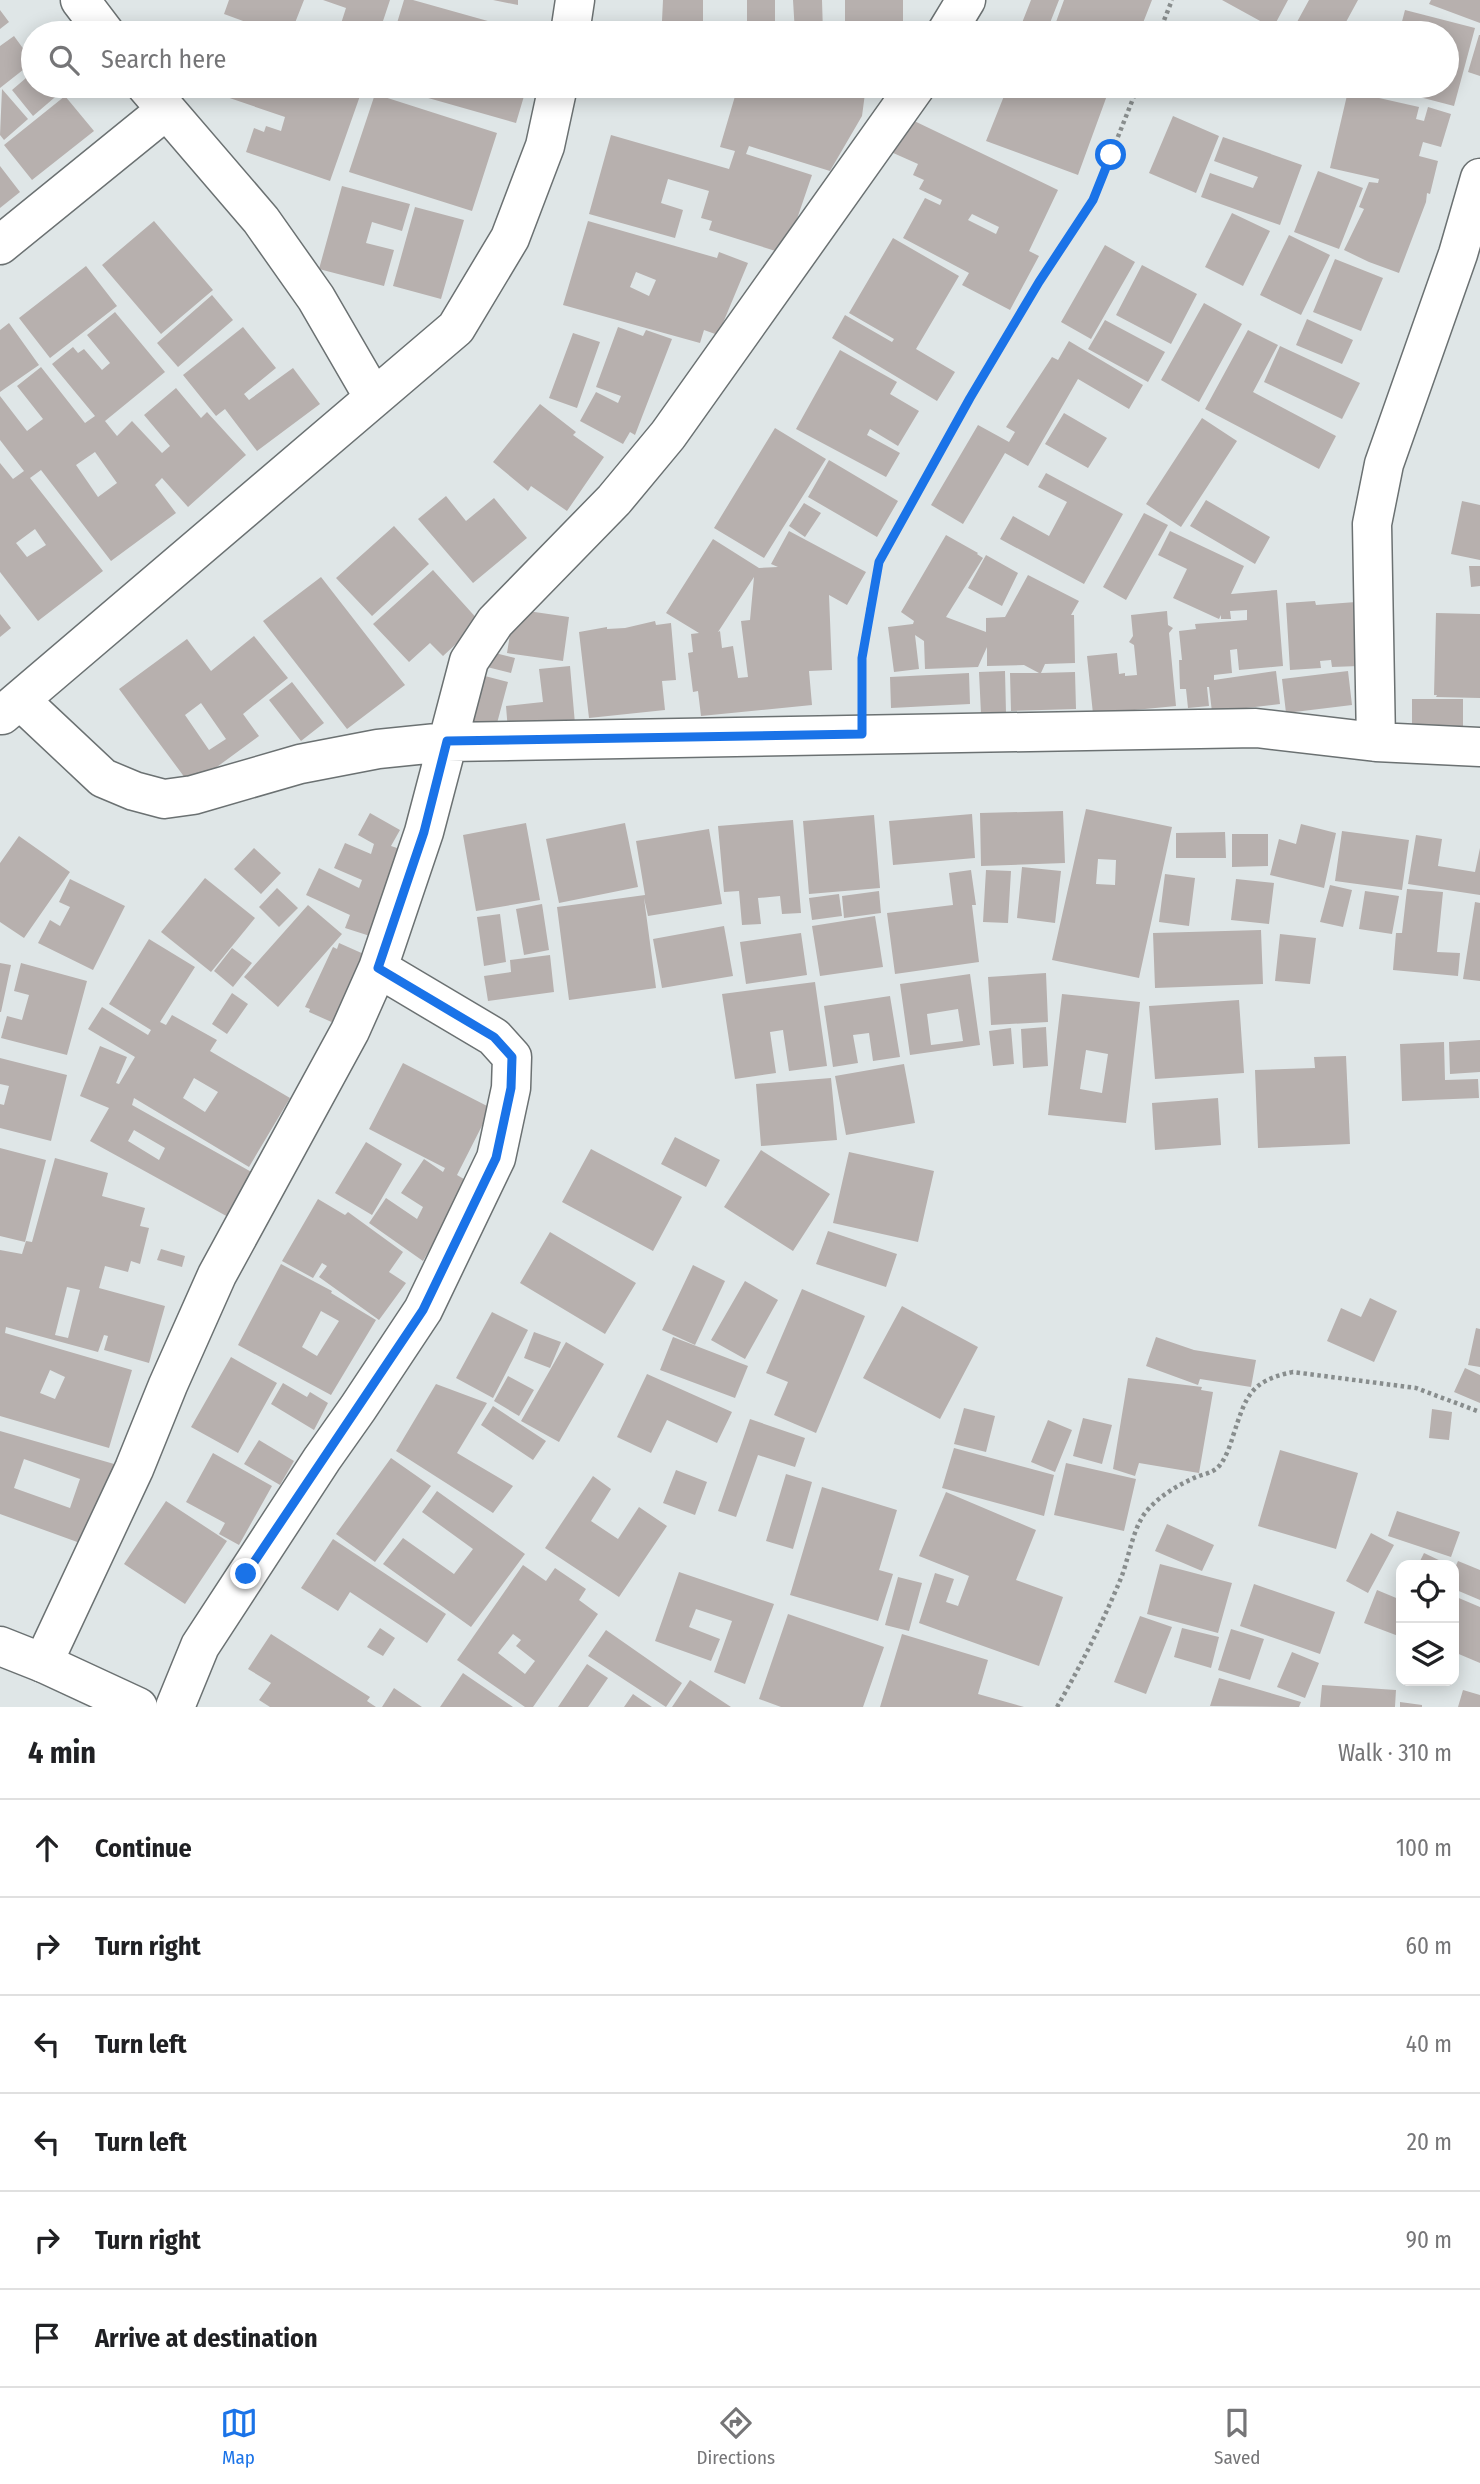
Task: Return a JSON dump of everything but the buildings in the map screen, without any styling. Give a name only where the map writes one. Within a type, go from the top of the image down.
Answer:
[{"type":"street","points":[[80,0],[96,21]]},
{"type":"street","points":[[572,21],[575,0]]},
{"type":"street","points":[[953,21],[966,0]]},
{"type":"street","points":[[0,245],[156,98],[261,220],[316,298],[374,398]]},
{"type":"street","points":[[555,98],[545,146],[510,238],[456,328],[10,708],[103,778],[134,791],[164,799],[193,795],[300,764],[378,749],[447,741],[1256,729],[1376,742],[1480,747]]},
{"type":"street","points":[[43,1663],[134,1469],[217,1275],[350,1031],[378,968],[424,832],[469,661],[495,622],[614,500],[668,435],[907,98]]},
{"type":"street","points":[[1376,742],[1372,524],[1384,464],[1449,279],[1480,178]]},
{"type":"street","points":[[174,1707],[200,1646],[423,1310],[496,1158],[511,1088],[512,1057],[494,1037],[378,968]]},
{"type":"street","points":[[0,1646],[138,1707]]},
{"type":"path","points":[[1164,21],[1172,0]]},
{"type":"path","points":[[862,734],[862,658],[879,562],[908,507],[1039,282],[1093,200],[1133,98]]},
{"type":"path","points":[[1057,1707],[1116,1588],[1143,1516],[1172,1489],[1210,1473],[1219,1466],[1229,1449],[1246,1397],[1258,1386],[1276,1375],[1293,1372],[1416,1388],[1480,1412]]},
{"type":"route","points":[[246,1574],[423,1310],[496,1158],[511,1088],[512,1057],[494,1037],[378,968],[424,832],[447,741],[862,734],[862,658],[868,612],[879,562],[970,398],[1039,282],[1093,200],[1111,155]]}]
